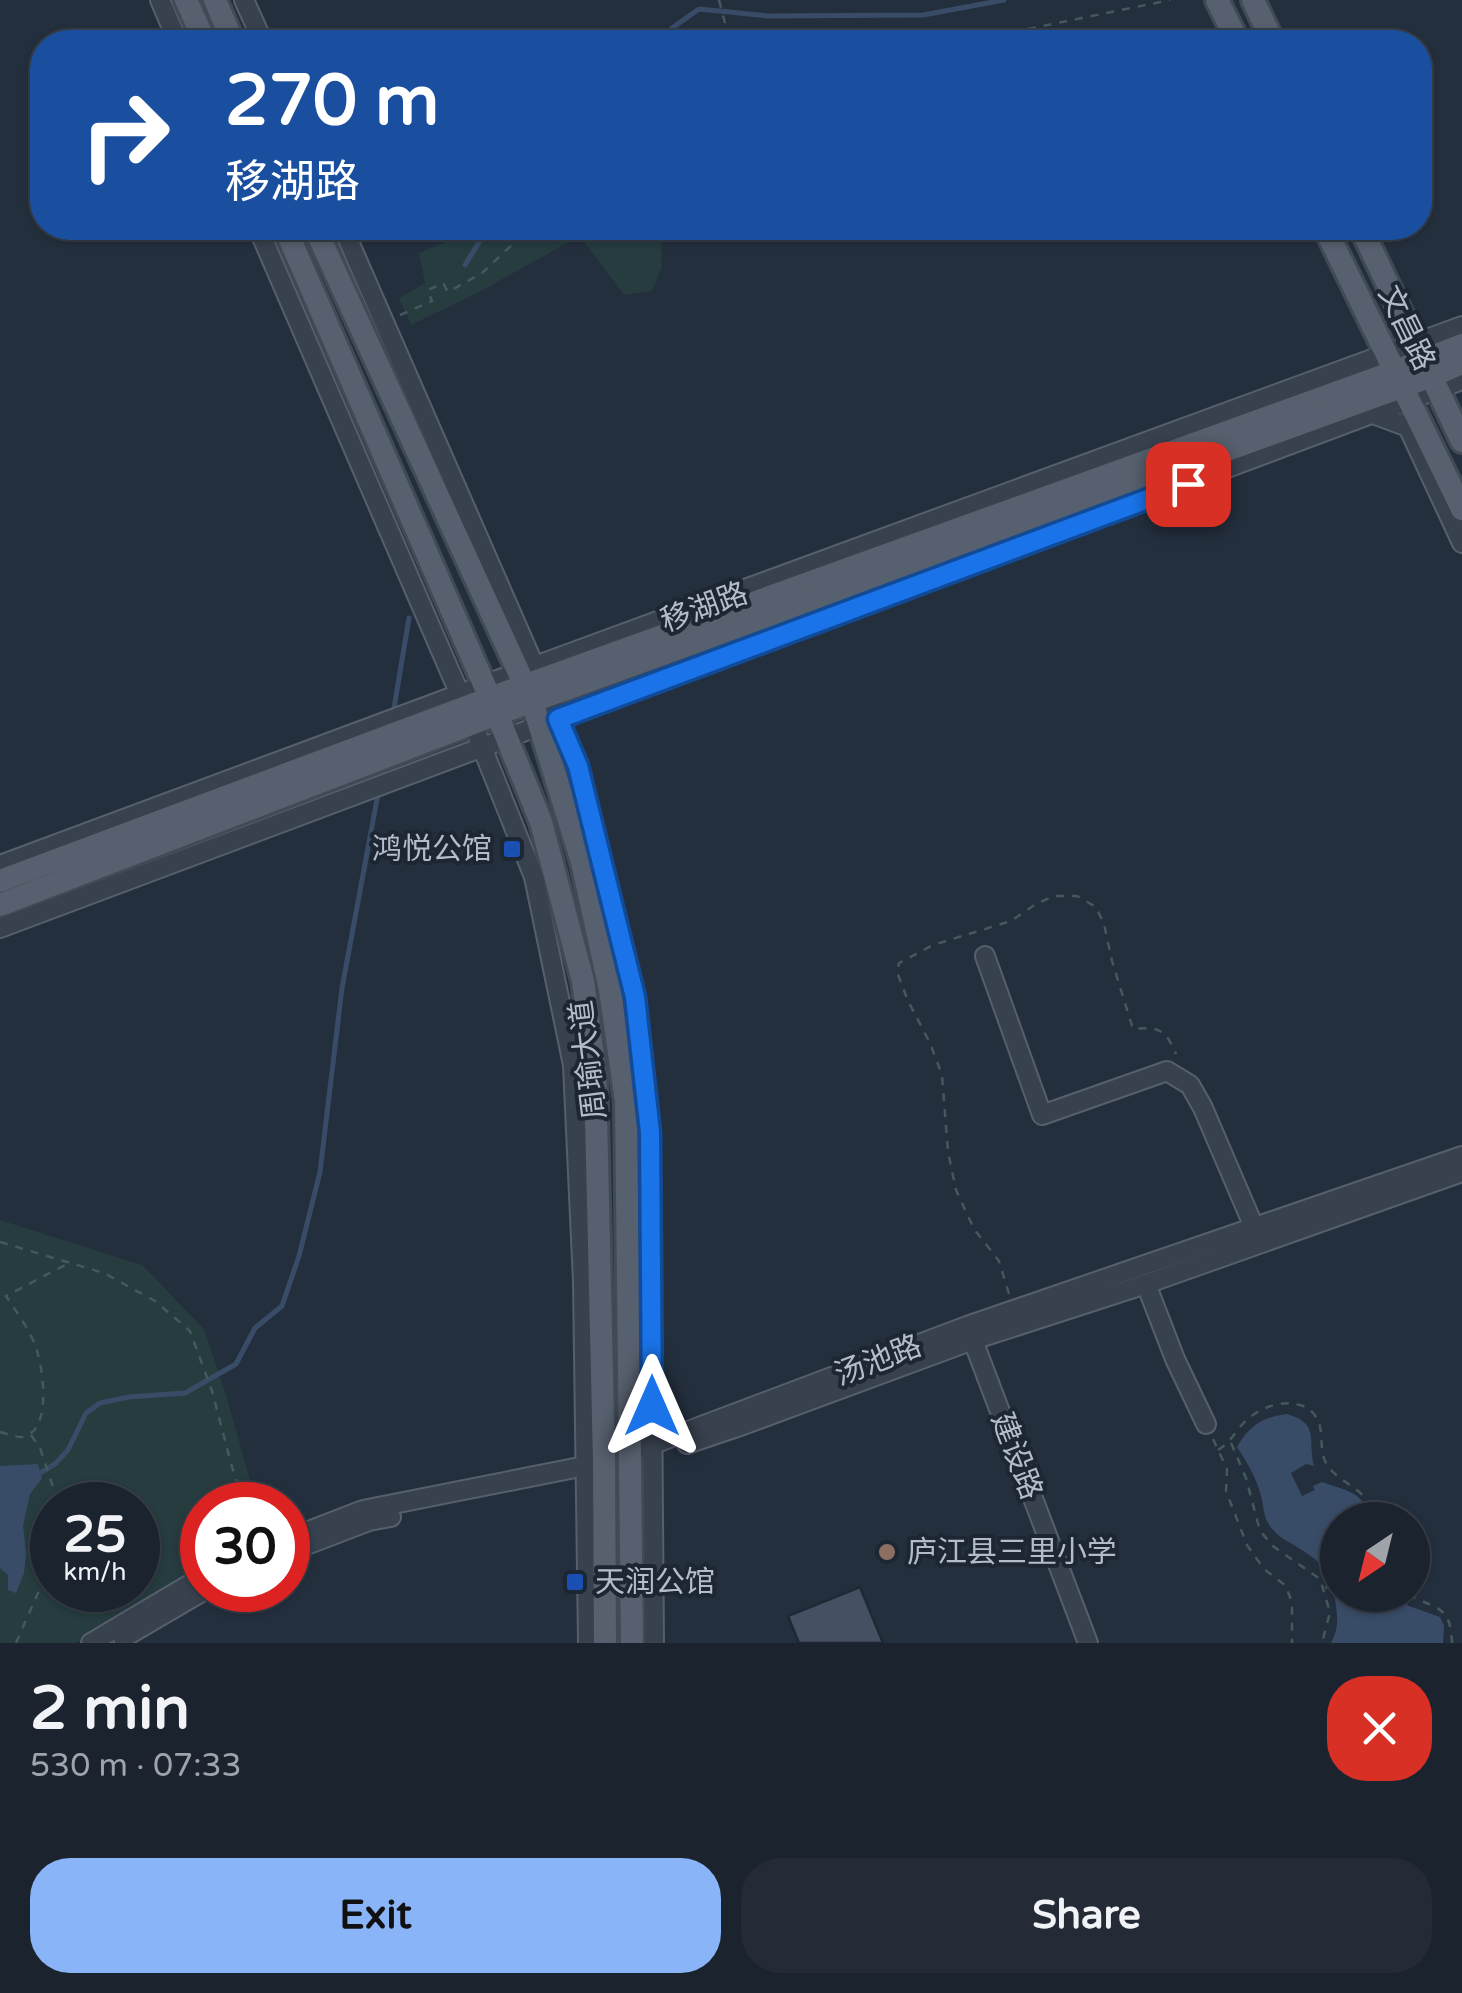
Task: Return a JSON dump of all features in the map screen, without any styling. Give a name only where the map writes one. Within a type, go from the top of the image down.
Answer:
[{"type":"main road","points":[[186,0],[200,30]]},
{"type":"main road","points":[[216,0],[229,30]]},
{"type":"main road","points":[[1218,0],[1232,30]]},
{"type":"main road","points":[[1253,0],[1267,30]]},
{"type":"main road","name":"周瑜大道","points":[[290,240],[541,822],[583,981],[594,1073],[596,1470],[604,1643]]},
{"type":"main road","name":"周瑜大道","points":[[321,240],[533,683],[549,723],[582,862],[610,990],[626,1101],[642,1454],[632,1643]]},
{"type":"main road","name":"文昌路","points":[[1331,240],[1462,510]]},
{"type":"main road","name":"文昌路","points":[[1367,240],[1462,440]]},
{"type":"main road","points":[[1428,367],[1462,345]]},
{"type":"main road","points":[[1428,367],[1462,363]]},
{"type":"main road","name":"移湖路","points":[[0,881],[533,683],[1428,367]]},
{"type":"main road","name":"移湖路","points":[[0,905],[388,737]]},
{"type":"street","points":[[160,0],[173,30]]},
{"type":"street","points":[[244,0],[258,30]]},
{"type":"street","points":[[263,240],[466,708],[534,877],[573,1065],[596,1470],[588,1643]]},
{"type":"street","points":[[349,240],[533,683]]},
{"type":"street","points":[[1397,378],[1428,367],[1462,326]]},
{"type":"street","points":[[1428,367],[1462,380]]},
{"type":"street","name":"移湖路","points":[[0,865],[388,737],[1397,378]]},
{"type":"street","name":"移湖路","points":[[0,928],[1373,414],[1397,378]]},
{"type":"street","points":[[1373,414],[1408,426],[1462,542]]},
{"type":"street","points":[[985,956],[1042,1115],[1167,1071],[1190,1086],[1204,1108],[1254,1227]]},
{"type":"street","name":"汤池路","points":[[310,1544],[369,1521],[596,1470],[1254,1227],[1462,1156]]},
{"type":"street","name":"汤池路","points":[[970,1333],[1146,1284],[1462,1172]]},
{"type":"street","points":[[1146,1284],[1206,1424]]},
{"type":"street","name":"建设路","points":[[970,1333],[1088,1643]]},
{"type":"street","points":[[642,1454],[654,1643]]},
{"type":"street","name":"汤池路","points":[[310,1530],[363,1510],[596,1470]]},
{"type":"street","points":[[91,1643],[180,1589]]},
{"type":"street","points":[[114,1643],[180,1605]]},
{"type":"path","points":[[1024,30],[1170,0]]},
{"type":"path","points":[[720,2],[725,30]]},
{"type":"path","points":[[385,322],[432,301],[428,290],[444,283],[448,292],[482,273],[517,240]]},
{"type":"path","points":[[0,1242],[104,1272],[155,1301],[190,1331],[237,1482]]},
{"type":"path","points":[[0,1432],[20,1438],[30,1434],[40,1421],[44,1400],[37,1350],[6,1296],[70,1262]]},
{"type":"path","points":[[1218,1450],[1260,1410],[1278,1403],[1293,1403],[1310,1409],[1318,1422],[1323,1460],[1332,1472],[1369,1502]]},
{"type":"path","points":[[1206,1424],[1227,1469],[1226,1491],[1247,1545],[1264,1569],[1286,1586],[1292,1603],[1292,1643]]},
{"type":"path","points":[[30,1434],[40,1448],[51,1482]]},
{"type":"path","points":[[1230,1442],[1246,1478],[1260,1531],[1274,1547],[1320,1579]]},
{"type":"path","points":[[1430,1604],[1447,1615],[1452,1643]]},
{"type":"path","points":[[16,1643],[30,1611]]},
{"type":"path","points":[[1322,1643],[1330,1612]]},
{"type":"green space","points":[[450,240],[573,240],[411,325],[399,298],[425,283],[419,253]]},
{"type":"green space","points":[[583,240],[661,240],[662,267],[652,291],[624,295]]},
{"type":"green space","points":[[0,1220],[142,1265],[204,1329],[251,1482],[180,1482],[180,1578],[160,1590],[160,1482],[30,1482],[30,1612],[125,1612],[76,1643],[0,1643]]},
{"type":"water","points":[[1287,1414],[1309,1428],[1314,1466],[1306,1464],[1291,1473],[1302,1496],[1322,1482],[1363,1502],[1320,1502],[1320,1564],[1270,1526],[1257,1483],[1237,1447],[1246,1433],[1270,1417]]},
{"type":"water","points":[[38,1464],[42,1478],[30,1482],[23,1525],[24,1573],[16,1593],[8,1590],[8,1575],[0,1568],[0,1466]]},
{"type":"water","points":[[1336,1612],[1426,1612],[1440,1617],[1443,1643],[1331,1643]]},
{"type":"building","points":[[860,1587],[883,1643],[799,1643],[788,1616]]},
{"type":"waterway","points":[[670,30],[699,9],[768,16],[923,15],[1004,0]]},
{"type":"waterway","points":[[465,265],[481,240]]},
{"type":"waterway","points":[[393,714],[409,618]]},
{"type":"waterway","points":[[38,1474],[68,1450],[86,1413],[100,1403],[185,1393],[236,1364],[255,1328],[282,1306],[320,1172],[342,988],[378,794]]},
{"type":"place","name":"鸿悦公馆","points":[[512,849]]},
{"type":"place","name":"庐江县三里小学","points":[[887,1552]]},
{"type":"place","name":"天润公馆","points":[[575,1582]]},
{"type":"route","points":[[652,1406],[650,1132],[635,997],[578,766],[558,719],[1188,484]]}]
